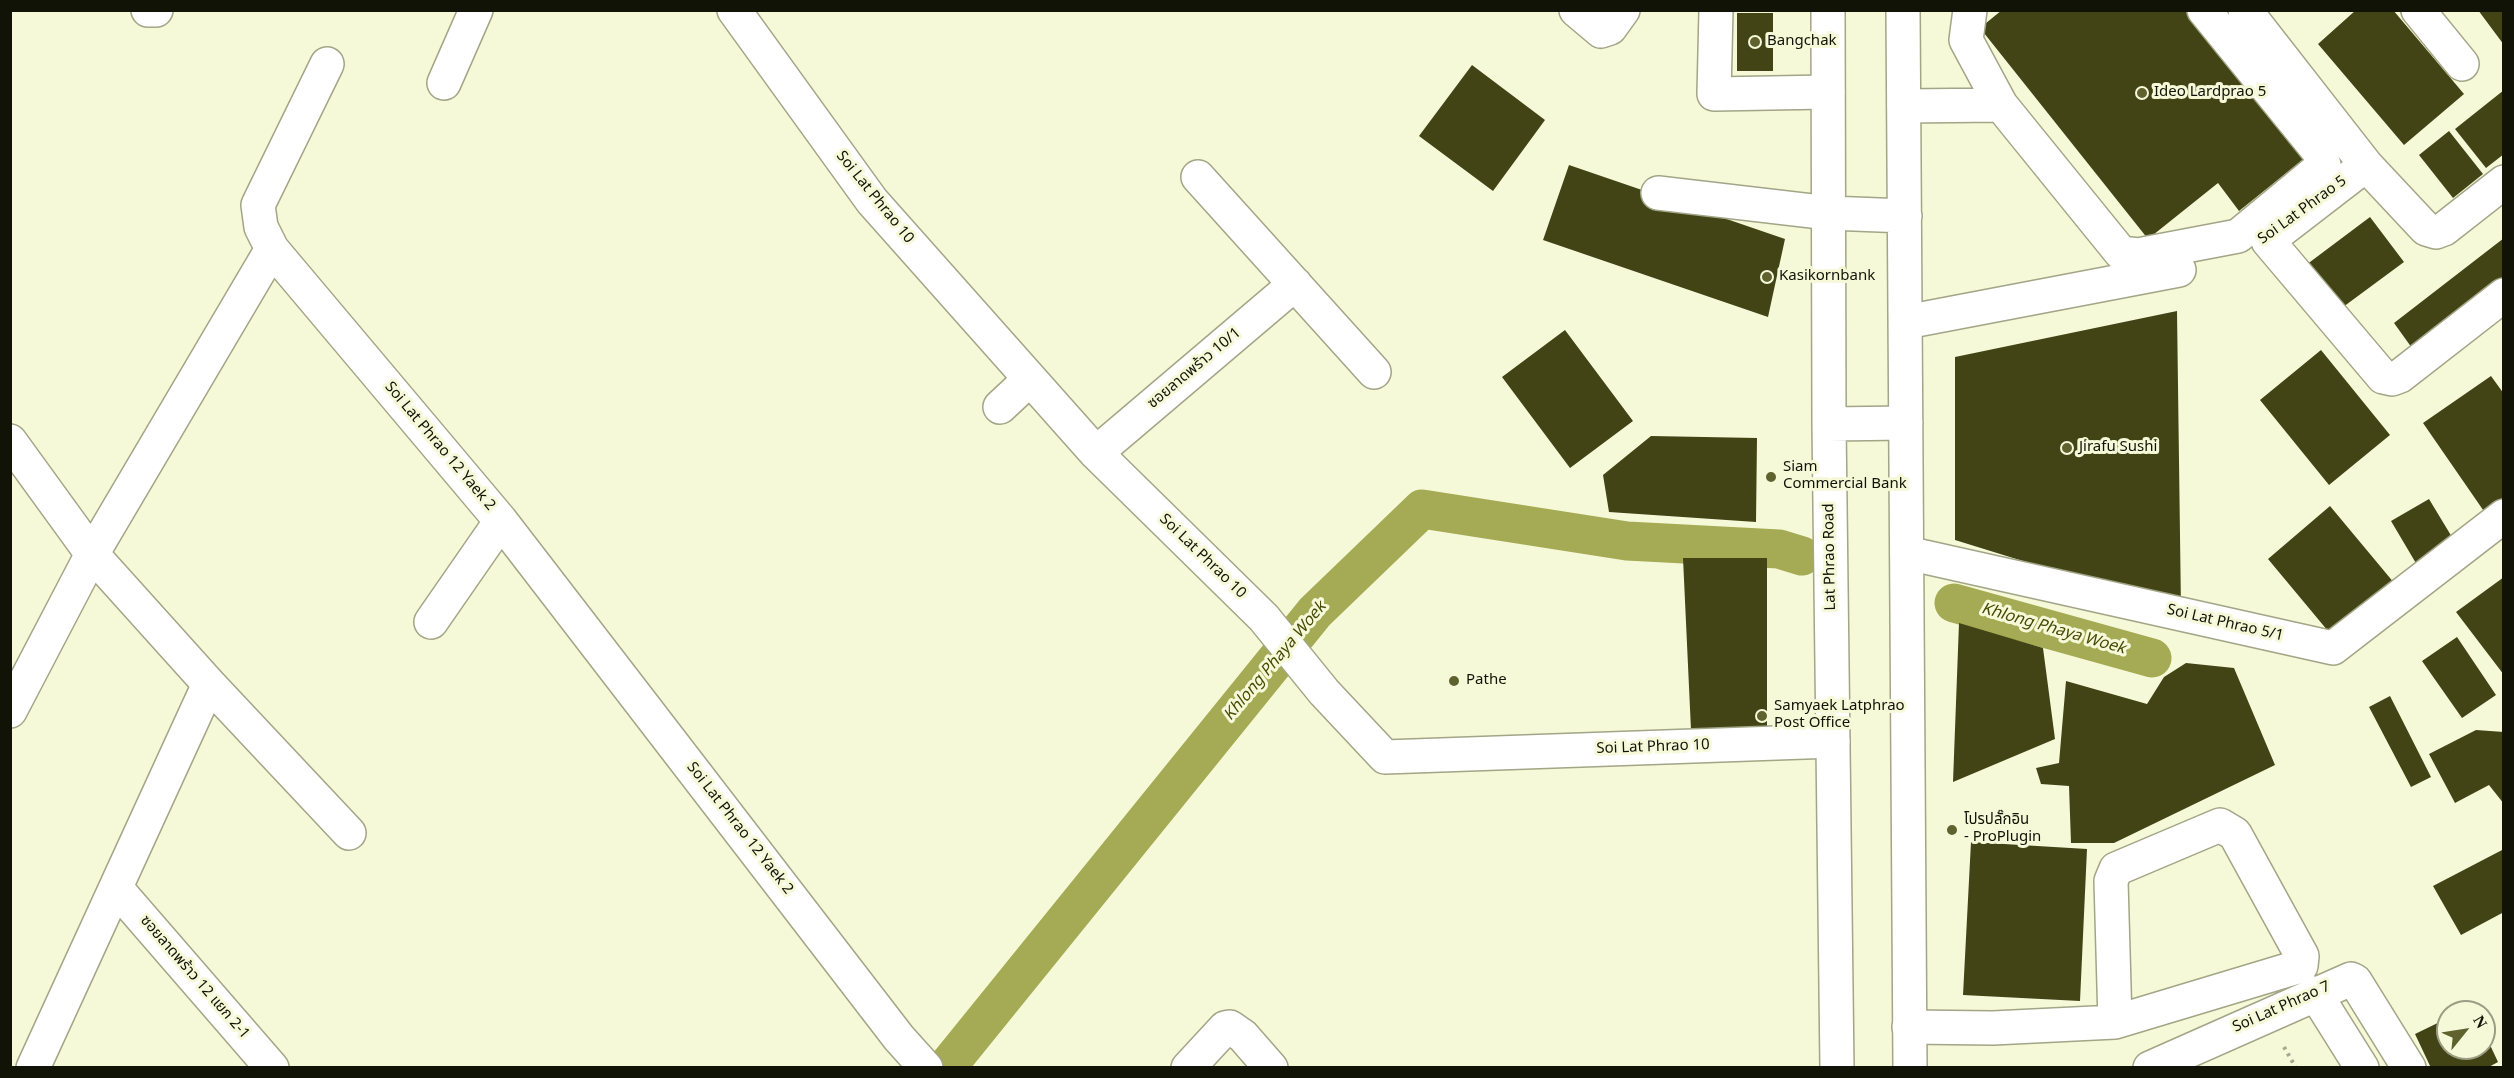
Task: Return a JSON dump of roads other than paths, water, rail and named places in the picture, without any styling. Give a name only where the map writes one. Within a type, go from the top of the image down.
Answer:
[{"type":"street","points":[[148,10],[156,10]]},
{"type":"street","points":[[444,83],[476,10]]},
{"type":"street","name":"Soi Lat Phrao 10","points":[[734,10],[872,201],[1096,453],[1264,618],[1324,692],[1385,757],[1833,741]]},
{"type":"street","points":[[1576,10],[1601,31],[1610,28],[1623,10]]},
{"type":"street","points":[[1716,10],[1714,94],[1828,92]]},
{"type":"street","name":"Lat Phrao Road","points":[[1828,10],[1829,424],[1837,1068]]},
{"type":"street","points":[[1903,10],[1910,1068]]},
{"type":"street","points":[[1970,10],[1966,40],[2001,105],[2121,253],[2138,255],[2238,236],[2324,165],[2320,153],[2204,10]]},
{"type":"street","points":[[2245,10],[2366,165],[2426,229],[2436,232],[2444,229],[2504,182]]},
{"type":"street","points":[[2418,10],[2462,64]]},
{"type":"street","name":"Soi Lat Phrao 12 Yaek 2","points":[[327,64],[258,205],[261,227],[272,249],[501,521],[899,1038],[926,1068]]},
{"type":"street","points":[[1904,106],[2001,105]]},
{"type":"street","name":"Soi Lat Phrao 5","points":[[1906,322],[2223,262],[2268,241],[2366,165]]},
{"type":"street","points":[[1198,177],[1374,372]]},
{"type":"street","points":[[1658,193],[1829,213],[1905,216]]},
{"type":"street","points":[[2268,241],[2383,377],[2392,379],[2400,376],[2504,295]]},
{"type":"street","points":[[10,711],[92,554],[272,249]]},
{"type":"street","name":"ซอยลาดพร้าว 10/1","points":[[1096,453],[1295,284]]},
{"type":"street","points":[[1000,406],[1030,379]]},
{"type":"street","points":[[1829,424],[1906,423]]},
{"type":"street","points":[[10,441],[92,554],[209,684],[349,833]]},
{"type":"street","name":"Soi Lat Phrao 5/1","points":[[1907,553],[2333,648],[2504,516]]},
{"type":"street","points":[[431,622],[501,521]]},
{"type":"street","points":[[33,1068],[209,684]]},
{"type":"street","points":[[1909,1027],[1993,1028],[2115,1022],[2301,966],[2302,956],[2235,834],[2228,827],[2220,825],[2116,869],[2111,881],[2115,1022]]},
{"type":"street","name":"ซอยลาดพร้าว 12 แยก 2-1","points":[[116,888],[272,1068]]},
{"type":"street","name":"Soi Lat Phrao 7","points":[[2150,1068],[2346,979],[2355,981],[2409,1068]]},
{"type":"street","points":[[2315,993],[2362,1068]]},
{"type":"street","points":[[1188,1068],[1225,1028],[1230,1027],[1243,1036],[1271,1068]]},
{"type":"waterway","name":"Khlong Phaya Woek","points":[[946,1068],[1315,612],[1422,509],[1627,541],[1779,549],[1802,556]]},
{"type":"waterway","name":"Khlong Phaya Woek","points":[[1954,603],[2152,658]]},
{"type":"place","name":"Bangchak","points":[[1755,42]]},
{"type":"place","name":"Ideo Lardprao 5","points":[[2142,93]]},
{"type":"place","name":"Kasikornbank","points":[[1767,277]]},
{"type":"place","name":"Jirafu Sushi","points":[[2067,448]]},
{"type":"place","name":"Siam Commercial Bank","points":[[1771,477]]},
{"type":"place","name":"Pathe","points":[[1454,681]]},
{"type":"place","name":"Samyaek Latphrao Post Office","points":[[1762,716]]},
{"type":"place","name":"โปรปลั๊กอิน - ProPlugin","points":[[1952,830]]}]
